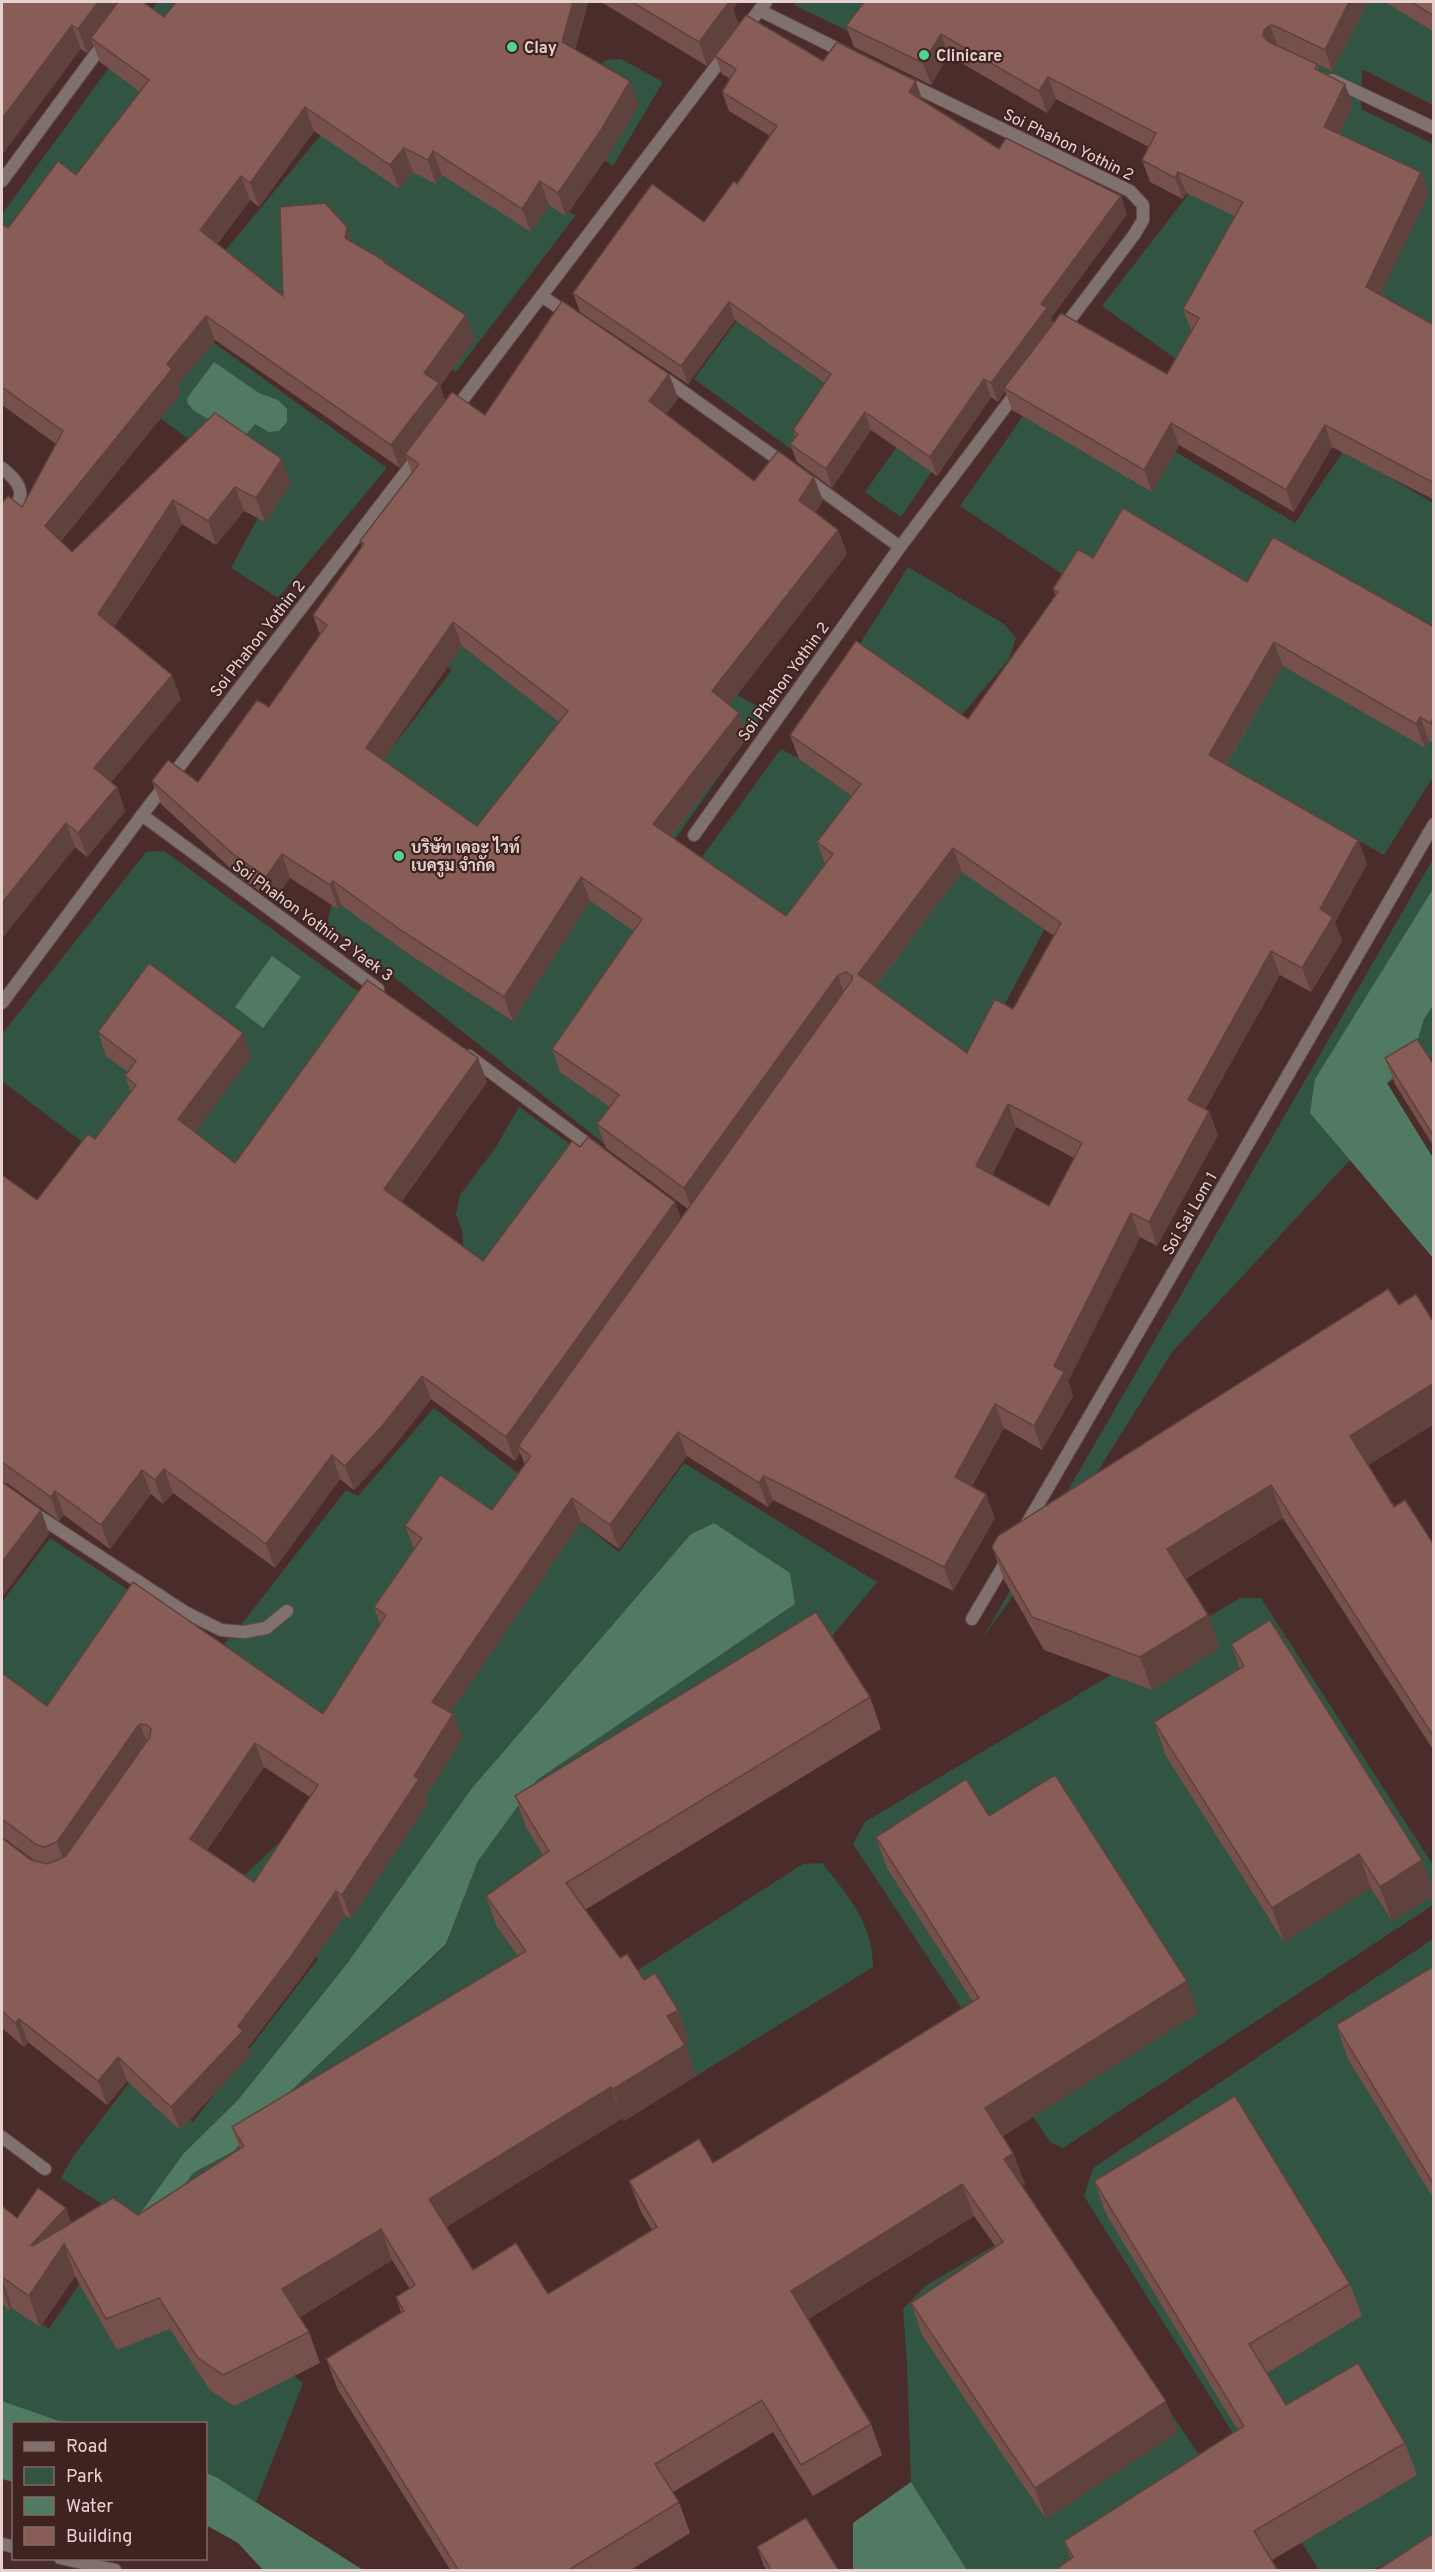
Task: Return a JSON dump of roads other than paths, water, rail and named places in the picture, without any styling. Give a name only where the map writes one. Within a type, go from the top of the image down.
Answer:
[{"type":"street","points":[[449,417],[543,297],[763,6],[862,61]]},
{"type":"street","points":[[2,181],[116,26]]},
{"type":"street","points":[[1322,75],[1434,129]]},
{"type":"street","name":"Soi Phahon Yothin 2","points":[[893,76],[1130,191],[1143,205],[1143,220],[1134,235],[1052,344]]},
{"type":"street","points":[[543,297],[582,323]]},
{"type":"street","points":[[650,369],[708,408],[900,547]]},
{"type":"street","name":"Soi Phahon Yothin 2","points":[[694,835],[900,547],[1024,381]]},
{"type":"street","name":"Soi Phahon Yothin 2","points":[[2,1003],[142,815],[427,446]]},
{"type":"street","points":[[2,468],[18,483],[22,492],[20,501],[2,525]]},
{"type":"street","name":"Soi Phahon Yothin 2 Yaek 3","points":[[142,815],[390,998]]},
{"type":"street","name":"Soi Sai Lom 1","points":[[972,1619],[1434,824]]},
{"type":"street","points":[[457,1047],[603,1156]]},
{"type":"street","points":[[20,1504],[185,1612],[221,1630],[244,1632],[266,1628],[287,1611]]},
{"type":"street","points":[[2,2137],[45,2169]]},
{"type":"street","points":[[65,2560],[115,2571]]},
{"type":"water","points":[[214,362],[259,393],[278,400],[287,409],[287,422],[279,431],[269,432],[255,424],[242,439],[193,410],[187,402],[188,397]]},
{"type":"water","points":[[1433,889],[1433,1005],[1424,1019],[1411,1061],[1387,1083],[1433,1158],[1433,1258],[1310,1113],[1315,1079]]},
{"type":"water","points":[[272,956],[301,977],[263,1028],[235,1007]]},
{"type":"water","points":[[714,1523],[790,1573],[795,1604],[537,1780],[478,1861],[446,1944],[256,2124],[234,2151],[193,2173],[150,2233],[134,2222],[184,2153],[238,2100],[346,1965],[472,1788],[690,1535]]},
{"type":"water","points":[[2,2401],[62,2422],[12,2422],[12,2482],[2,2479]]},
{"type":"water","points":[[207,2473],[363,2570],[263,2570],[238,2543],[207,2526]]},
{"type":"water","points":[[911,2482],[967,2570],[853,2570],[853,2523]]},
{"type":"place","name":"Clay","points":[[512,47]]},
{"type":"place","name":"Clinicare","points":[[924,55]]},
{"type":"place","name":"บริษัท เดอะ ไวท์ เบครูม จำกัด","points":[[399,856]]}]
